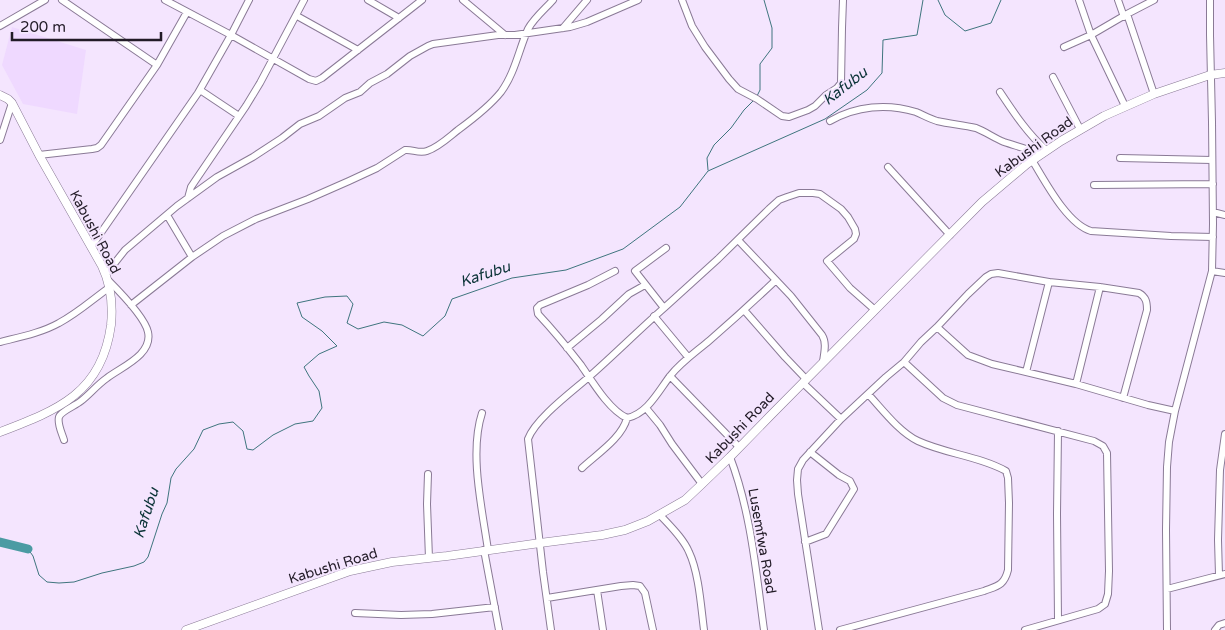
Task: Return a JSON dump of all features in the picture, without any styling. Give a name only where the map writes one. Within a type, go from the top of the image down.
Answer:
[{"type":"main road","name":"Kabushi Road","points":[[186,630],[350,571],[392,562],[602,535],[648,522],[684,500],[730,458],[982,202],[1032,160],[1080,129],[1126,106],[1154,94],[1210,75],[1225,73]]},
{"type":"main road","name":"Kabushi Road","points":[[0,95],[12,103],[38,155],[91,247],[108,280],[112,310],[104,355],[89,382],[65,403],[30,421],[0,432]]},
{"type":"street","points":[[28,11],[30,0]]},
{"type":"street","points":[[0,26],[45,0]]},
{"type":"street","points":[[62,0],[157,65]]},
{"type":"street","points":[[165,0],[309,79],[316,80],[322,78],[422,0]]},
{"type":"street","points":[[91,247],[200,90],[249,0]]},
{"type":"street","points":[[188,198],[191,187],[260,83],[304,0]]},
{"type":"street","points":[[368,0],[399,18]]},
{"type":"street","points":[[463,0],[505,35]]},
{"type":"street","points":[[131,305],[192,257],[223,236],[256,218],[308,199],[349,181],[377,168],[405,150],[410,149],[422,152],[435,147],[468,123],[502,91],[519,56],[527,33],[534,21],[553,0]]},
{"type":"street","points":[[562,28],[587,0]]},
{"type":"street","points":[[0,342],[57,324],[75,313],[108,280],[125,250],[188,198],[228,170],[253,157],[282,138],[300,124],[319,116],[345,98],[360,92],[370,83],[387,74],[410,56],[428,46],[562,28],[587,22],[638,0]]},
{"type":"street","points":[[682,0],[692,26],[721,69],[738,89],[755,97],[782,116],[789,117],[815,106],[826,95],[840,86],[843,0]]},
{"type":"street","points":[[1079,0],[1091,35],[1126,106]]},
{"type":"street","points":[[1118,0],[1126,16],[1154,94]]},
{"type":"street","points":[[1064,47],[1091,35],[1154,0]]},
{"type":"street","points":[[1166,630],[1167,467],[1169,442],[1174,411],[1212,271],[1213,184],[1210,0]]},
{"type":"street","points":[[38,155],[92,149],[101,145],[157,65],[187,12]]},
{"type":"street","points":[[297,16],[358,50]]},
{"type":"street","points":[[1053,77],[1080,129]]},
{"type":"street","points":[[200,90],[239,116]]},
{"type":"street","points":[[1000,92],[1016,118],[1043,152]]},
{"type":"street","points":[[0,140],[12,103]]},
{"type":"street","points":[[830,121],[838,116],[861,108],[883,107],[904,109],[938,121],[975,128],[1004,142],[1043,152]]},
{"type":"street","points":[[1120,158],[1212,160]]},
{"type":"street","points":[[1032,160],[1059,203],[1070,217],[1085,229],[1091,231],[1213,238]]},
{"type":"street","points":[[888,167],[950,235]]},
{"type":"street","points":[[1094,185],[1213,184]]},
{"type":"street","points":[[551,630],[528,439],[530,432],[552,409],[718,259],[779,200],[799,193],[820,194],[841,209],[848,217],[855,229],[854,239],[827,261],[850,288],[875,310]]},
{"type":"street","points":[[1213,212],[1225,215]]},
{"type":"street","points":[[167,215],[192,257]]},
{"type":"street","points":[[738,240],[776,280],[824,339],[823,362]]},
{"type":"street","points":[[664,308],[635,271],[666,248]]},
{"type":"street","points":[[615,271],[537,308],[538,314],[567,348],[597,389],[620,415],[627,418],[646,408],[670,376],[688,357],[744,310],[776,280]]},
{"type":"street","points":[[1212,271],[1225,273]]},
{"type":"street","points":[[819,630],[805,542],[797,480],[798,469],[803,460],[841,419],[904,362],[921,342],[986,277],[998,273],[1049,282],[1139,293],[1143,296],[1147,304],[1146,310],[1124,398]]},
{"type":"street","points":[[64,440],[59,422],[61,413],[81,401],[106,378],[139,356],[148,344],[148,331],[131,305],[108,280]]},
{"type":"street","points":[[1026,372],[1049,282]]},
{"type":"street","points":[[567,348],[629,294],[645,285]]},
{"type":"street","points":[[1076,384],[1100,287]]},
{"type":"street","points":[[744,310],[804,381],[841,419]]},
{"type":"street","points":[[654,316],[688,357]]},
{"type":"street","points":[[937,328],[968,355],[992,364],[1076,384],[1174,411]]},
{"type":"street","points":[[904,362],[943,398],[958,405],[1094,441],[1103,446],[1108,453],[1109,571],[1108,594],[1105,604],[1098,609],[1025,630]]},
{"type":"street","points":[[670,376],[740,447]]},
{"type":"street","points":[[89,382],[94,389]]},
{"type":"street","points":[[840,630],[984,591],[1001,584],[1006,578],[1008,570],[1009,503],[1006,471],[982,461],[917,441],[905,432],[868,394]]},
{"type":"street","points":[[646,408],[660,424],[672,444],[702,484]]},
{"type":"street","points":[[482,413],[478,425],[477,479],[499,630]]},
{"type":"street","points":[[582,468],[619,434],[627,418]]},
{"type":"street","points":[[1058,431],[1058,620]]},
{"type":"street","points":[[1167,589],[1222,574],[1218,540],[1223,498],[1220,470],[1225,434]]},
{"type":"street","points":[[805,542],[826,534],[854,489],[850,481],[839,475],[810,452]]},
{"type":"street","name":"Lusemfwa Road","points":[[730,458],[738,478],[747,518],[764,630]]},
{"type":"street","points":[[428,474],[429,558]]},
{"type":"street","points":[[660,515],[689,550],[696,577],[704,630]]},
{"type":"street","points":[[547,598],[633,585],[640,586],[645,593],[653,630]]},
{"type":"street","points":[[596,590],[602,630]]},
{"type":"street","points":[[355,613],[432,614],[495,607]]},
{"type":"street","points":[[1215,630],[1219,625],[1225,623]]},
{"type":"shaded area","points":[[12,27],[86,50],[77,114],[23,104],[2,65]]},
{"type":"waterway","points":[[757,96],[760,90],[760,64],[772,48],[772,28],[764,0]]},
{"type":"waterway","name":"Kafubu","points":[[28,549],[33,556],[39,575],[47,582],[74,582],[144,562],[148,557],[167,503],[171,478],[176,469],[194,449],[203,430],[219,424],[233,422],[243,431],[247,449],[253,450],[273,435],[295,424],[313,421],[322,408],[319,391],[304,367],[319,354],[337,346],[322,331],[302,317],[297,303],[325,297],[347,296],[353,304],[347,323],[358,329],[384,322],[402,325],[423,336],[445,316],[452,299],[512,278],[566,270],[623,249],[680,207],[708,171],[825,119],[867,90],[882,73],[883,40],[917,35],[923,0]]},
{"type":"waterway","name":"Kafubu","points":[[938,0],[945,15],[965,31],[991,23],[1001,0]]},
{"type":"waterway","points":[[708,170],[707,158],[714,145],[753,101]]},
{"type":"waterway","name":"Kafubu","points":[[0,542],[28,549]]}]
